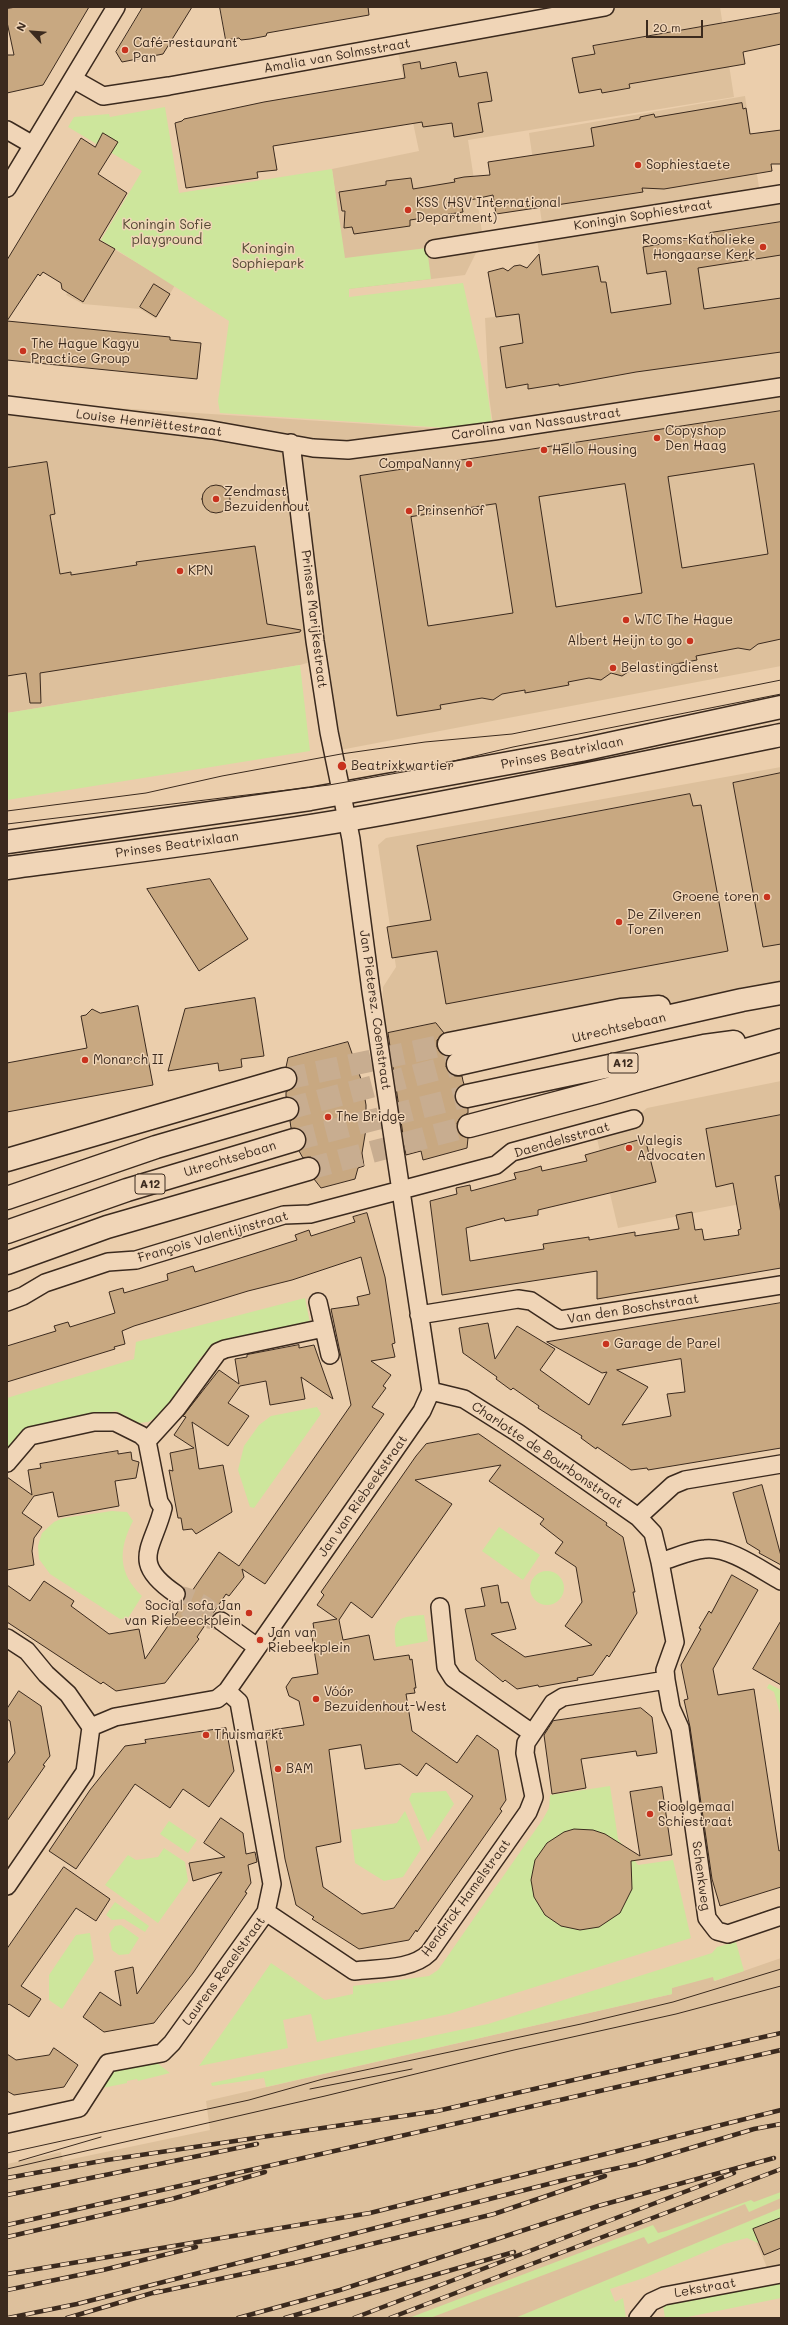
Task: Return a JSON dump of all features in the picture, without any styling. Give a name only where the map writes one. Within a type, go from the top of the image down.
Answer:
[{"type":"main road","name":"Prinses Beatrixlaan","points":[[7,842],[342,794],[581,750],[781,707]]},
{"type":"main road","name":"Prinses Beatrixlaan","points":[[7,868],[197,843],[347,820],[521,788],[781,735]]},
{"type":"main road","name":"Utrechtsebaan","points":[[458,1064],[742,1000],[781,994]]},
{"type":"main road","points":[[449,1044],[621,1010],[742,1000]]},
{"type":"main road","name":"A12","points":[[467,1096],[704,1046],[781,1035]]},
{"type":"main road","points":[[469,1126],[598,1092],[781,1040]]},
{"type":"main road","points":[[7,1160],[285,1079]]},
{"type":"main road","name":"A12","points":[[7,1198],[156,1147],[287,1109]]},
{"type":"main road","name":"Utrechtsebaan","points":[[7,1232],[127,1190],[294,1140]]},
{"type":"main road","points":[[7,1263],[108,1227],[308,1169]]},
{"type":"street","points":[[7,188],[116,7]]},
{"type":"street","name":"Amalia van Solmsstraat","points":[[73,79],[103,96],[168,86],[605,7]]},
{"type":"street","points":[[7,130],[33,145]]},
{"type":"street","name":"Koningin Sophiestraat","points":[[434,248],[781,194]]},
{"type":"street","name":"Carolina van Nassaustraat","points":[[291,443],[313,448],[348,450],[494,431],[781,387]]},
{"type":"street","name":"Louise Henriëttestraat","points":[[7,405],[212,430],[291,443]]},
{"type":"street","name":"Prinses Marijkestraat","points":[[291,443],[315,641],[329,732],[342,794]]},
{"type":"street","points":[[342,794],[347,820]]},
{"type":"street","name":"Jan Pietersz. Coenstraat","points":[[347,820],[431,1391]]},
{"type":"street","name":"Daendelsstraat","points":[[401,1190],[496,1165],[512,1152],[634,1119]]},
{"type":"street","name":"François Valentijnstraat","points":[[7,1302],[23,1296],[45,1283],[108,1262],[136,1260],[284,1215],[310,1214],[401,1190]]},
{"type":"street","name":"Van den Boschstraat","points":[[419,1315],[518,1299],[531,1301],[560,1320],[781,1285]]},
{"type":"street","points":[[318,1302],[330,1355]]},
{"type":"street","points":[[147,1441],[177,1408],[218,1352],[225,1349],[324,1328]]},
{"type":"street","name":"Charlotte de Bourbonstraat","points":[[431,1391],[464,1399],[518,1433],[638,1517],[653,1533],[675,1642],[665,1670],[666,1680]]},
{"type":"street","name":"Jan van Riebeekstraat","points":[[257,1648],[292,1600],[422,1411],[431,1391]]},
{"type":"street","points":[[7,1463],[30,1436],[94,1422],[115,1422],[141,1435],[147,1441],[159,1502],[163,1508],[147,1554],[151,1570],[156,1579],[176,1594]]},
{"type":"street","points":[[638,1517],[673,1485],[685,1480],[781,1464]]},
{"type":"street","points":[[660,1562],[704,1549],[714,1549],[728,1553],[781,1581]]},
{"type":"street","points":[[440,1607],[446,1667],[453,1678],[532,1733]]},
{"type":"street","points":[[91,1727],[115,1717],[217,1699],[227,1691],[257,1648],[221,1621]]},
{"type":"street","points":[[7,1638],[26,1651],[46,1674],[68,1694],[91,1727],[85,1772],[7,1886]]},
{"type":"street","name":"Hendrick Hamelstraat","points":[[266,1912],[354,1971],[412,1964],[421,1961],[429,1953],[528,1812],[534,1797],[525,1753],[526,1743],[553,1703],[563,1697],[666,1680]]},
{"type":"street","name":"Schenkweg","points":[[666,1680],[671,1708],[680,1728],[709,1924],[717,1931],[728,1934],[781,1916]]},
{"type":"street","name":"Laurens Reaelstraat","points":[[7,2124],[80,2108],[107,2060],[162,2053],[172,2043],[266,1912],[272,1884],[260,1814],[252,1781],[239,1702],[227,1691]]},
{"type":"street","name":"Lekstraat","points":[[638,2318],[651,2302],[664,2296],[781,2274]]},
{"type":"shaded area","points":[[615,7],[720,7],[734,97],[468,140],[483,239],[465,275],[348,289],[332,169],[419,151],[397,47]]},
{"type":"shaded area","points":[[745,96],[760,194],[543,230],[529,133]]},
{"type":"shaded area","points":[[781,199],[781,666],[340,750],[328,657],[300,665],[7,713],[7,401],[494,432],[489,396],[485,318],[539,312],[547,304],[536,233]]},
{"type":"shaded area","points":[[100,241],[175,285],[156,319],[140,309],[83,304],[66,295]]},
{"type":"shaded area","points":[[781,767],[781,992],[742,999],[621,1010],[380,1058],[383,987],[396,967],[378,845],[386,838]]},
{"type":"shaded area","points":[[781,1081],[781,1196],[618,1228],[595,1130],[634,1119],[647,1108]]},
{"type":"shaded area","points":[[781,1958],[781,2270],[769,2272],[748,2223],[523,2318],[7,2318],[7,2164],[61,2152],[63,2161],[210,2130],[206,2101],[672,1994],[671,1988],[713,1976],[715,1981]]},
{"type":"green space","name":"Koningin Sophiepark","points":[[165,107],[179,193],[332,169],[345,258],[427,248],[431,279],[349,289],[349,297],[463,283],[488,396],[493,431],[220,413],[218,401],[229,321],[101,240],[142,171],[68,127],[74,117],[109,114],[110,117]]},
{"type":"green space","points":[[300,665],[310,751],[7,800],[7,713]]},
{"type":"green space","points":[[305,1298],[310,1323],[223,1341],[201,1357],[178,1396],[161,1415],[148,1422],[138,1423],[116,1411],[42,1425],[7,1452],[7,1398],[134,1359],[136,1342]]},
{"type":"green space","points":[[317,1407],[321,1414],[254,1508],[250,1507],[238,1470],[244,1446],[259,1425],[271,1416]]},
{"type":"green space","points":[[112,1511],[127,1512],[133,1521],[125,1542],[123,1561],[128,1579],[142,1596],[128,1618],[120,1619],[50,1574],[39,1559],[38,1546],[42,1533],[54,1522],[63,1518]]},
{"type":"green space","points":[[499,1527],[540,1555],[523,1580],[482,1551]]},
{"type":"green space","points":[[544,1571],[550,1571],[554,1572],[561,1578],[564,1588],[563,1595],[557,1602],[550,1605],[544,1605],[540,1604],[533,1598],[530,1591],[530,1585],[531,1581],[537,1574]]},
{"type":"green space","points":[[424,1615],[428,1641],[396,1647],[395,1630],[398,1621],[402,1618]]},
{"type":"green space","points":[[769,1684],[781,1690],[781,1717],[774,1692],[767,1688]]},
{"type":"green space","points":[[610,1786],[618,1839],[638,1865],[673,1860],[691,1938],[449,2014],[317,2042],[311,2014],[283,2020],[288,2048],[199,2066],[271,1963],[325,2000],[353,1994],[353,1986],[429,1976],[438,1970],[543,1819],[549,1808],[550,1795]]},
{"type":"green space","points":[[446,1791],[454,1804],[428,1842],[409,1799],[412,1793]]},
{"type":"green space","points":[[405,1811],[421,1849],[403,1877],[384,1881],[355,1863],[351,1830],[397,1823]]},
{"type":"green space","points":[[169,1821],[197,1840],[188,1853],[160,1834]]},
{"type":"green space","points":[[164,1848],[185,1862],[188,1881],[158,1923],[105,1885],[128,1855],[136,1860],[158,1857]]},
{"type":"green space","points":[[115,1902],[149,1926],[145,1932],[124,1919],[112,1920],[106,1915]]},
{"type":"green space","points":[[121,1925],[139,1938],[129,1954],[119,1955],[112,1950],[109,1934],[115,1926]]},
{"type":"green space","points":[[90,1933],[94,1960],[62,2009],[49,2000],[49,1975],[76,1935]]},
{"type":"green space","points":[[736,1942],[744,1971],[714,1981],[713,1977],[672,1988],[672,1994],[266,2087],[264,2078],[212,2086],[211,2083],[488,2024],[712,1953],[717,1947]]},
{"type":"green space","points":[[157,2063],[170,2073],[138,2081],[137,2079],[127,2081],[127,2083],[98,2089],[110,2071]]},
{"type":"green space","points":[[781,2192],[781,2198],[749,2212],[745,2204],[648,2244],[644,2237],[430,2318],[409,2318],[653,2225],[658,2233],[666,2231],[751,2200],[754,2202]]},
{"type":"green space","points":[[781,2208],[781,2218],[753,2229],[760,2244],[747,2238],[724,2244],[644,2278],[610,2289],[615,2302],[623,2298],[626,2318],[515,2318]]},
{"type":"green space","points":[[781,2283],[781,2298],[683,2318],[665,2318],[663,2305]]},
{"type":"building","points":[[16,7],[89,7],[43,85],[7,93],[7,55],[14,55],[7,22],[7,9]]},
{"type":"building","points":[[143,7],[192,7],[163,54],[122,62],[116,52]]},
{"type":"building","points":[[220,7],[368,7],[369,15],[267,33],[266,36],[250,39],[241,40],[239,38],[226,40]]},
{"type":"building","points":[[781,13],[781,44],[743,52],[745,64],[629,84],[630,88],[602,93],[601,89],[579,93],[572,58],[595,54],[593,46]]},
{"type":"building","points":[[420,62],[421,69],[456,62],[459,77],[487,72],[492,101],[478,103],[483,132],[454,137],[452,123],[423,127],[422,122],[273,146],[277,170],[257,172],[258,178],[186,188],[175,123],[184,119],[264,102],[405,78],[403,65]]},
{"type":"building","points":[[742,103],[743,109],[746,108],[750,134],[781,130],[781,164],[771,164],[772,171],[664,189],[642,188],[643,192],[496,214],[493,195],[461,202],[463,212],[410,220],[410,226],[354,234],[352,227],[344,228],[345,211],[342,211],[339,192],[386,185],[386,181],[411,178],[413,189],[455,182],[454,179],[464,177],[490,175],[488,162],[594,146],[591,128],[640,119],[640,117],[654,114],[655,117]]},
{"type":"building","points":[[103,133],[118,142],[98,174],[127,193],[99,240],[115,249],[83,302],[62,289],[61,283],[43,272],[40,276],[38,274],[7,321],[7,260],[81,138],[95,147]]},
{"type":"building","points":[[781,222],[781,255],[698,268],[704,309],[781,298],[781,352],[636,372],[559,386],[559,384],[528,389],[528,384],[506,388],[500,347],[523,343],[519,314],[496,317],[488,272],[503,268],[508,271],[514,266],[520,265],[527,268],[539,254],[542,275],[598,266],[601,282],[606,282],[611,313],[671,304],[666,271],[647,274],[643,247],[711,236],[710,233]]},
{"type":"building","points":[[154,284],[170,294],[156,317],[140,307]]},
{"type":"building","points":[[7,321],[170,337],[170,340],[201,343],[197,379],[7,360]]},
{"type":"building","points":[[781,411],[781,639],[758,644],[750,650],[738,648],[696,656],[697,660],[654,668],[653,665],[631,670],[622,676],[611,673],[601,680],[589,678],[568,682],[569,685],[525,693],[525,690],[502,694],[493,700],[482,698],[440,705],[441,709],[397,716],[360,476]],"holes":[[[754,464],[768,554],[682,568],[668,477]],[[625,484],[642,593],[556,607],[539,497]],[[496,504],[513,613],[428,626],[411,517]]]},
{"type":"building","name":"KPN","points":[[47,462],[55,514],[50,515],[60,574],[71,572],[71,575],[137,565],[136,562],[255,546],[267,624],[301,630],[300,632],[40,673],[41,703],[30,703],[26,673],[7,676],[7,468]]},
{"type":"building","name":"Zendmast Bezuidenhout","points":[[216,485],[226,489],[230,499],[226,509],[216,513],[206,509],[202,499],[206,489]]},
{"type":"building","name":"Groene toren","points":[[781,773],[781,944],[763,947],[733,783]]},
{"type":"building","name":"De Zilveren Toren","points":[[690,794],[693,806],[701,805],[728,951],[446,1004],[437,951],[392,958],[387,927],[431,920],[417,846]]},
{"type":"building","points":[[210,879],[248,939],[199,971],[147,889]]},
{"type":"building","points":[[255,998],[264,1056],[241,1059],[242,1067],[219,1071],[218,1063],[168,1071],[185,1009]]},
{"type":"building","name":"Monarch II","points":[[138,1006],[153,1085],[7,1112],[7,1063],[87,1048],[81,1016],[86,1015],[92,1009],[100,1013]]},
{"type":"building","points":[[436,1023],[444,1033],[437,1040],[437,1047],[440,1052],[449,1056],[446,1067],[454,1076],[462,1076],[464,1084],[455,1092],[455,1098],[458,1105],[468,1108],[468,1113],[461,1117],[457,1123],[460,1134],[468,1138],[467,1148],[423,1160],[421,1151],[406,1155],[388,1033]]},
{"type":"building","name":"The Bridge","points":[[348,1042],[362,1082],[366,1105],[366,1129],[362,1153],[364,1166],[358,1168],[355,1179],[321,1188],[314,1179],[320,1172],[320,1165],[311,1157],[303,1158],[299,1151],[306,1143],[306,1136],[302,1131],[291,1128],[290,1121],[296,1117],[299,1106],[295,1100],[286,1097],[286,1092],[294,1087],[297,1076],[293,1070],[286,1067],[288,1058]]},
{"type":"building","points":[[781,1115],[781,1175],[775,1176],[781,1214],[781,1268],[597,1299],[597,1271],[442,1295],[430,1201],[457,1194],[456,1188],[470,1185],[471,1191],[516,1179],[514,1173],[541,1166],[542,1171],[587,1161],[585,1155],[645,1138],[656,1182],[538,1210],[538,1215],[505,1221],[504,1218],[466,1228],[470,1261],[544,1249],[543,1244],[589,1237],[589,1240],[635,1232],[635,1236],[679,1229],[676,1215],[692,1212],[695,1230],[702,1229],[704,1240],[739,1235],[738,1230],[741,1229],[733,1183],[716,1187],[706,1129]]},
{"type":"building","points":[[367,1213],[385,1277],[395,1343],[392,1344],[395,1357],[371,1361],[391,1375],[383,1386],[386,1388],[372,1407],[384,1414],[265,1584],[242,1569],[244,1577],[229,1596],[226,1594],[197,1637],[199,1639],[165,1683],[116,1691],[103,1682],[101,1684],[7,1622],[7,1585],[30,1601],[44,1581],[74,1601],[71,1606],[109,1634],[139,1629],[145,1659],[219,1552],[239,1566],[351,1405],[331,1309],[359,1305],[357,1297],[370,1294],[361,1257],[292,1280],[248,1291],[134,1326],[122,1331],[125,1344],[114,1347],[115,1349],[7,1382],[7,1346],[56,1331],[54,1326],[68,1322],[70,1327],[115,1313],[109,1292],[123,1288],[124,1293],[168,1280],[167,1274],[193,1266],[195,1272],[297,1240],[295,1235],[309,1230],[311,1236],[355,1222],[353,1217]]},
{"type":"building","points":[[781,1303],[781,1448],[648,1470],[647,1468],[631,1470],[597,1447],[596,1449],[581,1438],[582,1436],[538,1408],[539,1406],[513,1388],[511,1390],[496,1379],[497,1377],[463,1353],[459,1328],[488,1323],[495,1359],[517,1326],[555,1349],[540,1370],[589,1405],[607,1372],[602,1373],[547,1342]],"holes":[[[681,1359],[685,1392],[667,1394],[671,1416],[622,1425],[648,1387],[617,1370]]]},
{"type":"building","points":[[299,1345],[299,1348],[314,1345],[333,1399],[301,1377],[305,1399],[270,1405],[266,1381],[240,1386],[228,1403],[249,1416],[228,1446],[192,1422],[199,1469],[223,1465],[232,1512],[196,1534],[192,1529],[183,1530],[181,1518],[178,1518],[169,1470],[173,1471],[170,1453],[194,1448],[174,1435],[186,1417],[183,1416],[219,1370],[239,1384],[235,1359],[247,1357],[247,1355]]},
{"type":"building","points":[[479,1434],[607,1523],[606,1525],[623,1537],[635,1592],[633,1592],[637,1613],[609,1657],[607,1655],[593,1675],[577,1678],[578,1680],[539,1687],[538,1685],[517,1689],[505,1680],[503,1682],[476,1660],[465,1609],[485,1606],[481,1588],[498,1585],[501,1603],[508,1602],[516,1629],[491,1634],[525,1657],[592,1645],[565,1626],[582,1602],[576,1567],[555,1553],[563,1542],[540,1524],[544,1519],[489,1481],[501,1465],[415,1480],[452,1504],[372,1618],[351,1602],[339,1620],[343,1640],[369,1635],[374,1660],[409,1655],[410,1660],[412,1659],[416,1688],[414,1688],[415,1693],[406,1694],[412,1731],[457,1763],[477,1735],[498,1750],[506,1800],[500,1809],[502,1811],[417,1932],[416,1930],[409,1940],[359,1949],[312,1919],[314,1917],[296,1905],[285,1859],[265,1731],[304,1725],[299,1701],[289,1696],[286,1687],[292,1678],[318,1674],[312,1637],[315,1636],[313,1623],[337,1619],[317,1605],[324,1595],[321,1592],[416,1456],[426,1444]],"holes":[[[361,1745],[365,1769],[400,1764],[417,1776],[426,1763],[473,1796],[394,1908],[362,1914],[323,1887],[316,1847],[341,1842],[329,1750]]]},
{"type":"building","points":[[118,1451],[118,1454],[131,1452],[132,1460],[139,1462],[136,1478],[115,1481],[119,1506],[58,1517],[53,1492],[34,1496],[22,1513],[42,1527],[34,1538],[32,1551],[34,1565],[7,1570],[7,1477],[32,1495],[28,1470],[41,1468],[40,1464]]},
{"type":"building","points":[[762,1485],[781,1556],[781,1565],[759,1553],[760,1551],[747,1543],[733,1493]]},
{"type":"building","points":[[732,1575],[758,1590],[713,1669],[718,1695],[754,1689],[779,1851],[781,1850],[781,1887],[720,1906],[712,1879],[690,1727],[684,1700],[688,1699],[681,1665],[701,1629],[699,1628],[709,1611],[711,1613]]},
{"type":"building","points":[[781,1621],[781,1685],[753,1669]]},
{"type":"building","points":[[19,1691],[41,1706],[50,1756],[43,1765],[45,1766],[7,1821],[7,1764],[15,1753],[10,1721],[7,1719],[7,1709]]},
{"type":"building","points":[[641,1708],[652,1717],[657,1753],[637,1756],[636,1751],[581,1759],[586,1788],[552,1794],[544,1735],[553,1721]]},
{"type":"building","points":[[226,1728],[234,1771],[209,1807],[183,1789],[170,1808],[135,1784],[76,1869],[49,1851],[90,1790],[125,1746],[146,1743],[145,1740]]},
{"type":"building","points":[[662,1787],[672,1855],[631,1861],[632,1889],[620,1913],[599,1927],[580,1930],[561,1926],[545,1915],[534,1897],[531,1880],[535,1860],[547,1843],[564,1832],[574,1829],[593,1830],[605,1834],[640,1856],[630,1792]]},
{"type":"building","points":[[221,1818],[243,1833],[246,1854],[255,1852],[257,1862],[248,1865],[251,1883],[245,1892],[247,1893],[193,1973],[154,2023],[104,2032],[83,2017],[100,1992],[121,2006],[115,1971],[133,1967],[137,1994],[222,1872],[193,1881],[189,1863],[225,1857],[204,1843]]},
{"type":"building","points":[[64,1867],[110,1899],[96,1921],[76,1908],[21,1986],[41,1999],[29,2017],[9,2004],[7,2006],[7,1949]]},
{"type":"building","points":[[54,2048],[78,2065],[64,2087],[14,2095],[7,2091],[7,2054],[16,2060],[49,2055]]},
{"type":"building","points":[[781,2218],[781,2248],[764,2255],[753,2229]]},
{"type":"tunnel","points":[[285,1079],[449,1044]]},
{"type":"tunnel","points":[[287,1109],[458,1064]]},
{"type":"tunnel","points":[[294,1140],[467,1096]]},
{"type":"tunnel","points":[[308,1169],[469,1126]]},
{"type":"tunnel","points":[[176,1594],[196,1599],[213,1611],[221,1621],[201,1618],[189,1610],[179,1600],[176,1594]]},
{"type":"tram line","points":[[7,811],[146,793],[222,776],[341,754],[425,742],[512,734],[781,680]]},
{"type":"tram line","points":[[7,824],[329,785],[420,769],[513,747],[781,694]]},
{"type":"tram line","points":[[7,2153],[249,2100],[323,2079],[581,2024],[673,2002],[781,1969]]},
{"type":"tram line","points":[[7,2169],[325,2096],[514,2050],[676,2014],[781,1986]]},
{"type":"tram line","points":[[310,2089],[412,2069]]},
{"type":"tram line","points":[[19,2161],[101,2137]]},
{"type":"railway","points":[[7,2178],[107,2160],[437,2111],[781,2033]]},
{"type":"railway","points":[[7,2225],[781,2050]]},
{"type":"railway","points":[[7,2274],[370,2213],[781,2110]]},
{"type":"railway","points":[[8,2318],[77,2304],[572,2178],[637,2164],[754,2129],[781,2124]]},
{"type":"railway","points":[[7,2195],[257,2144]]},
{"type":"railway","points":[[238,2318],[340,2290],[598,2206],[774,2158]]},
{"type":"railway","points":[[390,2318],[781,2169]]},
{"type":"railway","points":[[7,2237],[172,2199],[265,2172]]},
{"type":"railway","points":[[354,2318],[734,2173]]},
{"type":"railway","points":[[154,2293],[294,2263],[494,2214],[605,2176]]},
{"type":"railway","points":[[7,2290],[103,2270],[196,2247]]},
{"type":"railway","points":[[285,2318],[514,2252]]},
{"type":"railway","points":[[67,2318],[159,2291]]},
{"type":"place","name":"Café-restaurant Pan","points":[[125,50]]},
{"type":"place","name":"Sophiestaete","points":[[638,165]]},
{"type":"place","name":"KSS (HSV International Department)","points":[[408,210]]},
{"type":"place","name":"Rooms-Katholieke Hongaarse Kerk","points":[[763,247]]},
{"type":"place","name":"The Hague Kagyu Practice Group","points":[[23,351]]},
{"type":"place","name":"Copyshop Den Haag","points":[[657,438]]},
{"type":"place","name":"Hello Housing","points":[[544,450]]},
{"type":"place","name":"CompaNanny","points":[[469,464]]},
{"type":"place","name":"Zendmast Bezuidenhout","points":[[216,499]]},
{"type":"place","name":"Prinsenhof","points":[[409,511]]},
{"type":"place","name":"KPN","points":[[180,571]]},
{"type":"place","name":"WTC The Hague","points":[[626,620]]},
{"type":"place","name":"Albert Heijn to go","points":[[690,641]]},
{"type":"place","name":"Belastingdienst","points":[[613,668]]},
{"type":"place","name":"Beatrixkwartier","points":[[342,766]]},
{"type":"place","name":"Groene toren","points":[[767,897]]},
{"type":"place","name":"De Zilveren Toren","points":[[619,922]]},
{"type":"place","name":"Monarch II","points":[[85,1060]]},
{"type":"place","name":"The Bridge","points":[[328,1117]]},
{"type":"place","name":"Valegis Advocaten","points":[[629,1148]]},
{"type":"place","name":"Garage de Parel","points":[[606,1344]]},
{"type":"place","name":"Social sofa Jan van Riebeeckplein","points":[[249,1613]]},
{"type":"place","name":"Jan van Riebeekplein","points":[[260,1640]]},
{"type":"place","name":"Vóór Bezuidenhout-West","points":[[316,1699]]},
{"type":"place","name":"Thuismarkt","points":[[206,1735]]},
{"type":"place","name":"BAM","points":[[278,1769]]},
{"type":"place","name":"Rioolgemaal Schiestraat","points":[[650,1814]]},
{"type":"park label","name":"Koningin Sofie playground","points":[[167,232]]}]
